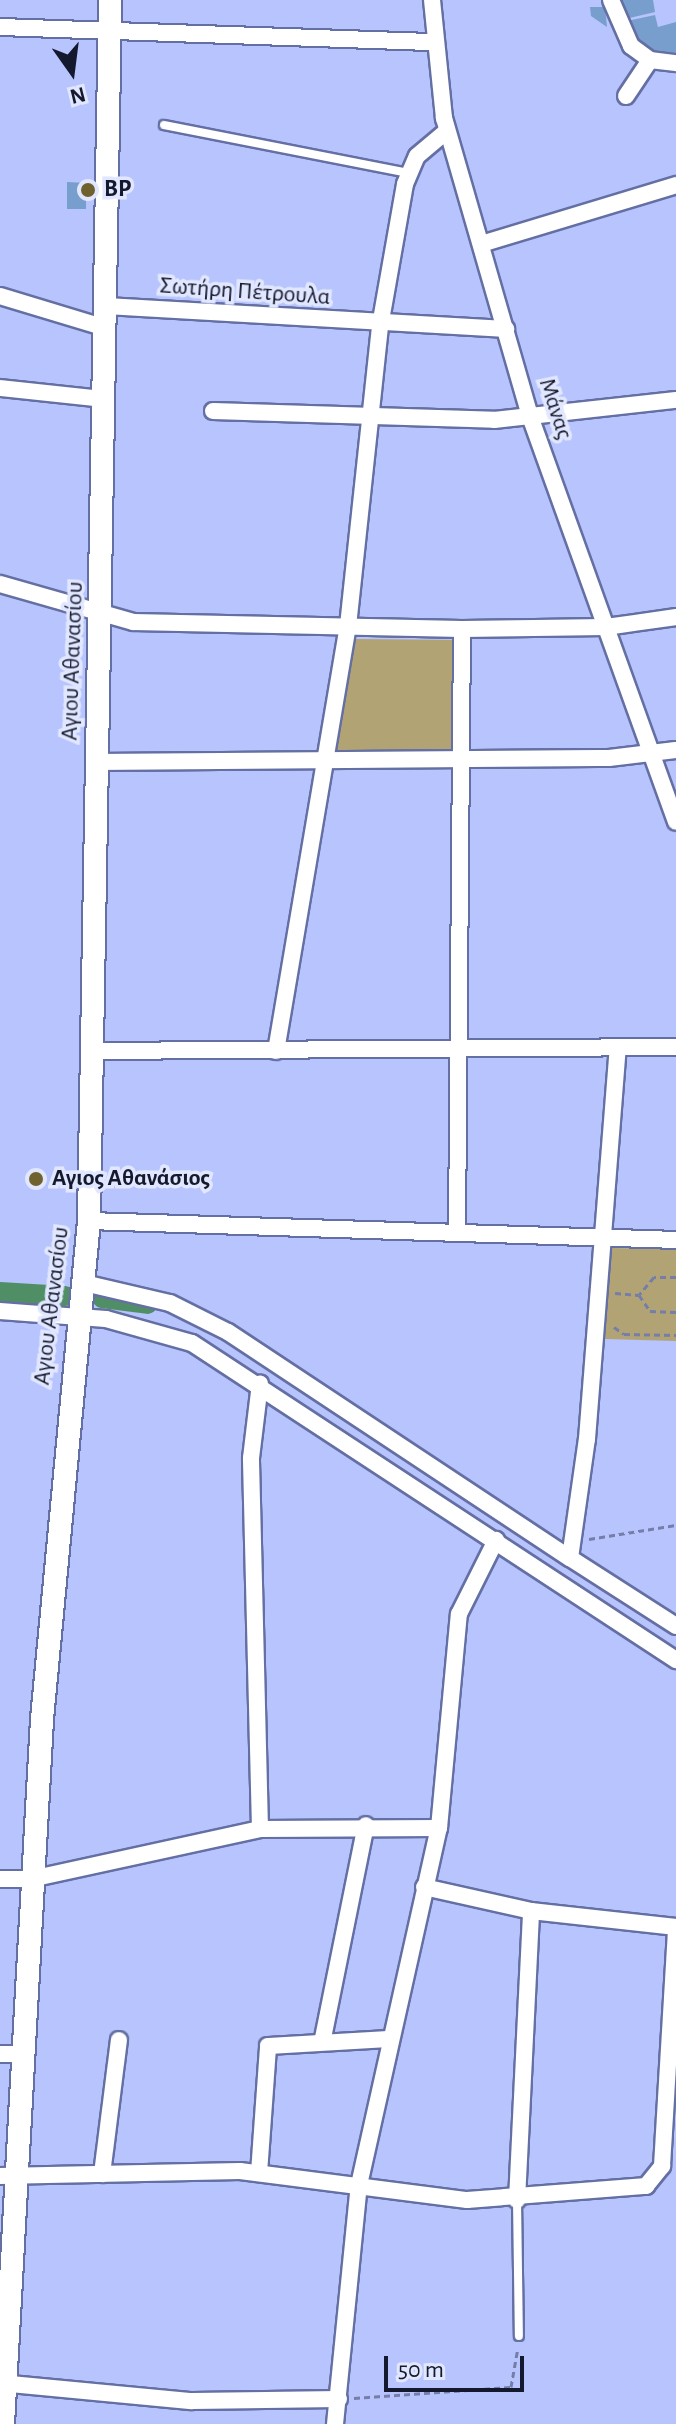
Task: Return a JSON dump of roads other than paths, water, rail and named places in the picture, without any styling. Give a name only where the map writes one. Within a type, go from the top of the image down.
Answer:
[{"type":"main road","name":"Αγιου Αθανασίου","points":[[3,2424],[11,2054],[31,1879],[78,1316],[89,1221],[89,1051],[101,618],[110,0]]},
{"type":"street","name":"Μάνας","points":[[432,0],[434,42],[447,131],[531,419],[676,822]]},
{"type":"street","points":[[611,0],[623,36],[650,60],[676,63]]},
{"type":"street","points":[[0,27],[434,42]]},
{"type":"street","points":[[626,96],[650,60]]},
{"type":"street","points":[[276,1051],[328,759],[348,626],[374,418],[380,326],[408,173],[447,131]]},
{"type":"street","points":[[481,244],[676,185]]},
{"type":"street","name":"Σωτήρη Πέτρουλα","points":[[0,296],[106,317],[506,329]]},
{"type":"street","points":[[0,388],[103,399]]},
{"type":"street","points":[[213,411],[374,418],[531,419],[676,400]]},
{"type":"street","points":[[0,584],[101,618],[462,629],[606,627],[676,617]]},
{"type":"street","points":[[457,1233],[453,1048],[456,756],[462,629]]},
{"type":"street","points":[[95,762],[653,754],[676,750]]},
{"type":"street","points":[[89,1051],[676,1047]]},
{"type":"street","points":[[570,1558],[577,1540],[618,1048]]},
{"type":"street","points":[[89,1221],[601,1241],[676,1240]]},
{"type":"street","points":[[84,1283],[170,1303],[228,1332],[676,1626]]},
{"type":"street","points":[[0,1311],[78,1316],[174,1335],[260,1384],[676,1660]]},
{"type":"street","points":[[260,1384],[251,1458],[260,1829]]},
{"type":"street","points":[[335,2424],[359,2185],[389,2039],[439,1828],[459,1614],[496,1540]]},
{"type":"street","points":[[0,1879],[31,1879],[260,1829],[366,1825],[439,1828]]},
{"type":"street","points":[[323,2038],[366,1825]]},
{"type":"street","points":[[7,2176],[259,2173],[456,2200],[517,2200],[646,2186],[659,2176],[676,1928],[531,1911],[424,1887]]},
{"type":"street","points":[[517,2200],[531,1911]]},
{"type":"street","points":[[259,2173],[264,2053],[273,2042],[323,2038],[389,2039]]},
{"type":"street","points":[[102,2174],[119,2040]]},
{"type":"street","points":[[2,2384],[192,2401],[339,2399]]},
{"type":"lane","points":[[164,125],[408,173]]},
{"type":"lane","points":[[517,2200],[519,2336]]},
{"type":"waterway","points":[[0,1292],[65,1296]]},
{"type":"waterway","points":[[102,1298],[148,1304]]},
{"type":"place","name":"BP","points":[[88,190]]},
{"type":"place","name":"Αγιος Αθανάσιος","points":[[36,1179]]}]
